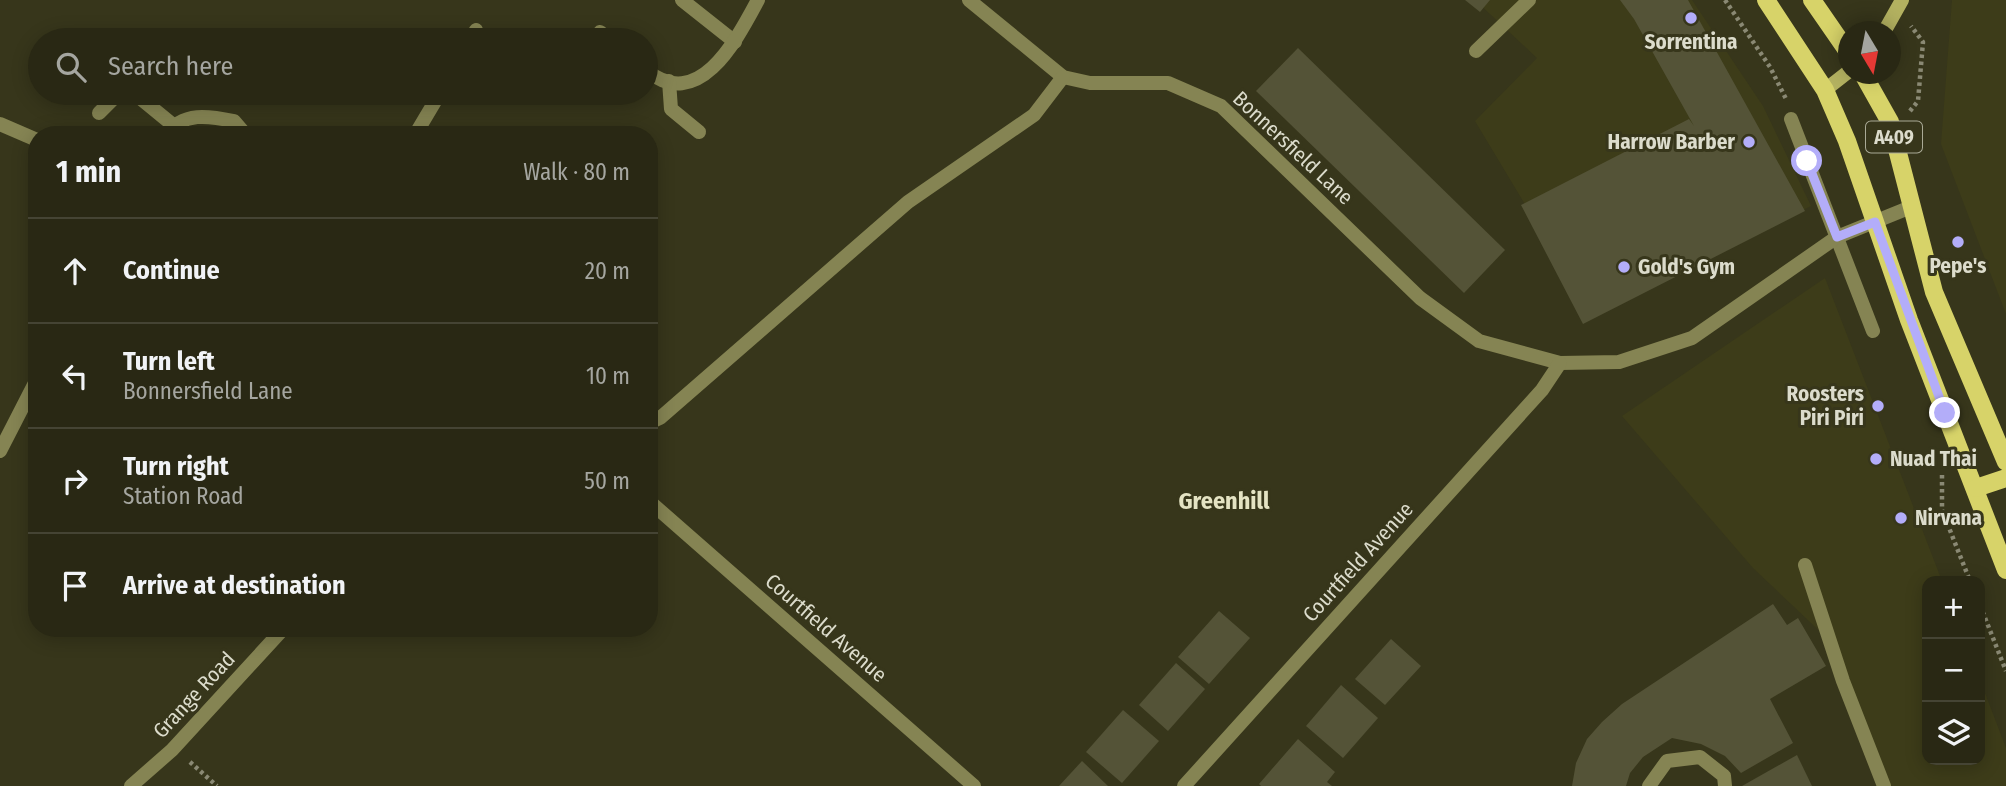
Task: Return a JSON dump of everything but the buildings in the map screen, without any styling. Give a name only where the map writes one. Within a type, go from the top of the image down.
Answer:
[{"type":"main road","name":"A409","points":[[1766,0],[1825,90],[1847,141],[1909,320],[1976,488],[1998,527],[2006,570]]},
{"type":"main road","points":[[1812,0],[1838,37]]},
{"type":"main road","points":[[1890,21],[1902,0]]},
{"type":"main road","points":[[1825,90],[1838,80]]},
{"type":"main road","name":"A409","points":[[1869,84],[1890,122],[1934,292],[2006,462]]},
{"type":"main road","points":[[1976,488],[2006,478]]},
{"type":"street","points":[[682,0],[735,42]]},
{"type":"street","points":[[658,79],[689,82],[702,76],[735,42],[758,0]]},
{"type":"street","points":[[658,419],[908,202],[1034,114],[1063,77],[969,0]]},
{"type":"street","points":[[1476,51],[1529,0]]},
{"type":"street","name":"Bonnersfield Lane","points":[[1063,77],[1090,83],[1168,83],[1221,106],[1420,298],[1479,341],[1560,363],[1619,362],[1692,338],[1837,237],[1911,207]]},
{"type":"street","points":[[669,81],[671,110],[699,132]]},
{"type":"street","points":[[99,113],[107,105]]},
{"type":"street","points":[[146,105],[166,126]]},
{"type":"street","points":[[420,126],[433,105]]},
{"type":"street","points":[[178,126],[201,114],[234,121],[238,126]]},
{"type":"street","points":[[1791,119],[1872,331]]},
{"type":"street","points":[[0,124],[28,136]]},
{"type":"street","name":"Courtfield Avenue","points":[[1184,786],[1542,390],[1560,363]]},
{"type":"street","points":[[0,451],[28,397]]},
{"type":"street","name":"Courtfield Avenue","points":[[658,509],[974,786]]},
{"type":"street","points":[[1805,565],[1843,681],[1884,786]]},
{"type":"street","name":"Grange Road","points":[[131,786],[172,750],[276,637]]},
{"type":"street","points":[[1649,786],[1667,761],[1700,757],[1724,776],[1725,786]]},
{"type":"path","points":[[1725,0],[1770,67],[1788,102],[1791,119]]},
{"type":"path","points":[[1904,117],[1918,101],[1923,42],[1914,28]]},
{"type":"path","points":[[1941,469],[1942,510],[1968,576]]},
{"type":"path","points":[[1985,618],[2006,671]]},
{"type":"path","points":[[172,750],[217,786]]},
{"type":"shaded area","points":[[1475,0],[1692,0],[1763,106],[1811,206],[1592,316],[1475,121],[1537,58]]},
{"type":"shaded area","points":[[1952,0],[2006,0],[2006,314],[1941,144]]},
{"type":"shaded area","points":[[1825,278],[1940,576],[1922,576],[1922,765],[1985,765],[1985,693],[2006,748],[2006,786],[1888,786],[1829,640],[1753,568],[1622,416]]},
{"type":"place","name":"Sorrentina","points":[[1691,18]]},
{"type":"place","name":"Harrow Barber","points":[[1749,142]]},
{"type":"place","name":"Pepe's","points":[[1958,242]]},
{"type":"place","name":"Gold's Gym","points":[[1624,267]]},
{"type":"place","name":"Roosters Piri Piri","points":[[1878,406]]},
{"type":"place","name":"Nuad Thai","points":[[1876,459]]},
{"type":"place","name":"Nirvana","points":[[1901,518]]},
{"type":"district","name":"Greenhill","points":[[1224,501]]},
{"type":"route","points":[[1807,161],[1837,237],[1875,222],[1945,413]]}]
